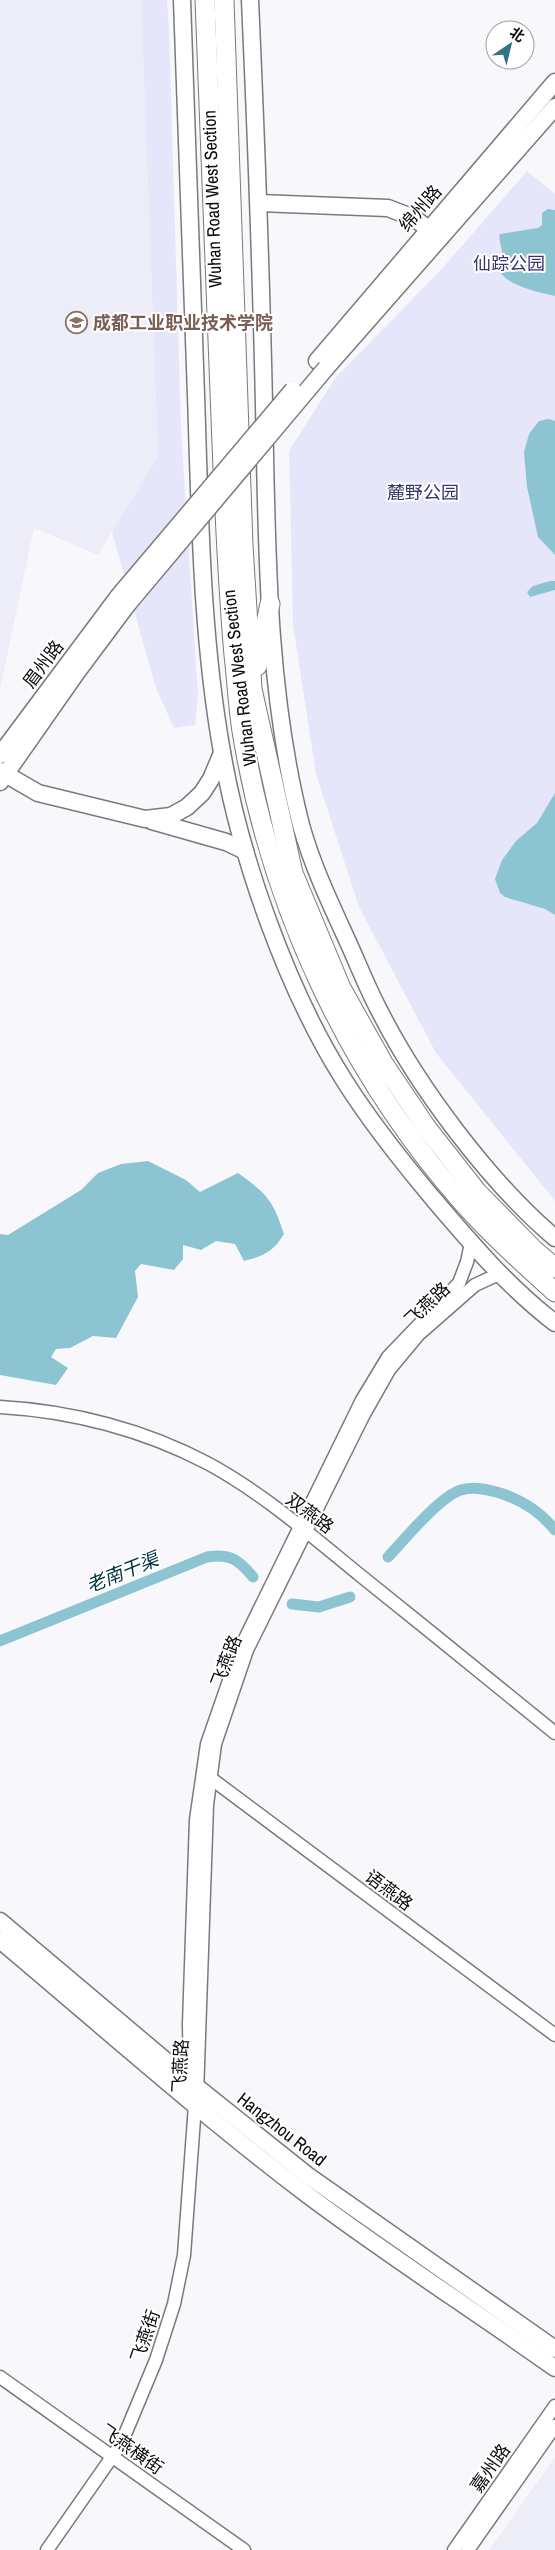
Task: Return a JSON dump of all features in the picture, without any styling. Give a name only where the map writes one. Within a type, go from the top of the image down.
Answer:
[{"type":"highway","name":"Wuhan Road West Section","points":[[204,0],[227,577],[241,729],[256,806],[280,883],[323,994],[366,1071],[412,1139],[464,1204],[515,1257],[555,1292]]},
{"type":"highway","name":"Wuhan Road West Section","points":[[224,0],[243,546],[252,689],[270,775],[294,872],[341,988],[383,1063],[426,1127],[477,1192],[534,1250],[555,1268]]},
{"type":"highway","points":[[252,689],[270,604]]},
{"type":"main road","points":[[182,0],[202,585],[222,753],[245,851],[283,956],[311,1022],[344,1081],[404,1164],[471,1243],[499,1274],[555,1323]]},
{"type":"main road","points":[[250,0],[259,203],[267,575],[283,736],[302,828],[332,909],[379,1010],[426,1088],[474,1153],[534,1220],[555,1238]]},
{"type":"main road","name":"绵州路","points":[[123,601],[434,233],[555,82]]},
{"type":"main road","name":"绵州路","points":[[434,233],[555,107]]},
{"type":"main road","points":[[259,203],[388,208],[414,218],[434,233]]},
{"type":"main road","points":[[123,601],[77,672],[2,776],[38,793],[145,819],[226,842],[245,851]]},
{"type":"main road","name":"眉州路","points":[[0,755],[123,601]]},
{"type":"main road","points":[[145,819],[171,816],[187,807],[202,793],[211,779],[222,753]]},
{"type":"main road","name":"Hangzhou Road","points":[[0,1921],[193,2083],[307,2175],[555,2349]]},
{"type":"main road","name":"Hangzhou Road","points":[[0,1940],[195,2105],[363,2236],[555,2368]]},
{"type":"street","name":"飞燕路","points":[[303,1529],[362,1400],[384,1364],[459,1282],[467,1262],[471,1243]]},
{"type":"street","name":"飞燕路","points":[[195,2105],[193,2083],[208,1804],[207,1744],[240,1648],[389,1370],[420,1334],[459,1298],[475,1285],[499,1274]]},
{"type":"street","name":"双燕路","points":[[0,1407],[34,1409],[92,1420],[160,1442],[209,1464],[249,1489],[303,1529],[555,1732]]},
{"type":"street","name":"语燕路","points":[[207,1775],[555,2035]]},
{"type":"street","name":"飞燕街","points":[[47,2550],[121,2444],[156,2360],[174,2304],[184,2255],[195,2105]]},
{"type":"street","name":"飞燕横街","points":[[0,2377],[244,2550]]},
{"type":"street","name":"嘉州路","points":[[454,2550],[555,2406]]},
{"type":"street","points":[[468,2550],[555,2426]]},
{"type":"shaded area","name":"成都工业职业技术学院","points":[[0,0],[141,0],[158,456],[98,555],[34,528],[0,689]]},
{"type":"shaded area","points":[[555,2457],[555,2550],[489,2550]]},
{"type":"green space","points":[[141,0],[167,0],[169,28],[181,428],[198,696],[195,725],[174,728],[156,688],[112,532],[158,456]]},
{"type":"green space","name":"麓野公园","points":[[527,171],[555,194],[555,1201],[436,1053],[359,907],[316,774],[293,625],[289,451],[335,378],[440,271]]},
{"type":"water","points":[[548,209],[555,210],[555,296],[531,290],[512,282],[500,272],[499,265],[502,253],[499,239],[500,234],[538,228],[542,225],[542,213]]},
{"type":"water","points":[[549,419],[555,421],[555,555],[538,537],[527,487],[524,452],[529,434],[539,421]]},
{"type":"water","points":[[555,581],[555,590],[530,597],[527,592],[533,586]]},
{"type":"water","points":[[555,793],[555,915],[545,909],[505,897],[500,893],[495,879],[502,860],[516,841],[537,823]]},
{"type":"water","points":[[148,1161],[186,1180],[200,1192],[238,1173],[268,1199],[284,1234],[272,1249],[244,1261],[235,1244],[216,1241],[201,1250],[183,1245],[183,1259],[174,1270],[141,1264],[135,1271],[138,1297],[116,1338],[93,1336],[70,1348],[56,1349],[51,1357],[68,1368],[56,1385],[0,1375],[0,1234],[8,1235],[81,1190],[98,1173],[121,1164]]},
{"type":"waterway","name":"老南干渠","points":[[388,1557],[432,1510],[452,1494],[466,1489],[488,1490],[518,1500],[532,1508],[555,1530]]},
{"type":"waterway","name":"老南干渠","points":[[0,1641],[207,1557],[222,1556],[233,1559],[253,1577]]},
{"type":"waterway","name":"老南干渠","points":[[292,1604],[319,1607],[350,1597]]},
{"type":"place","name":"成都工业职业技术学院","points":[[77,322]]},
{"type":"park label","name":"仙踪公园","points":[[509,263]]}]
